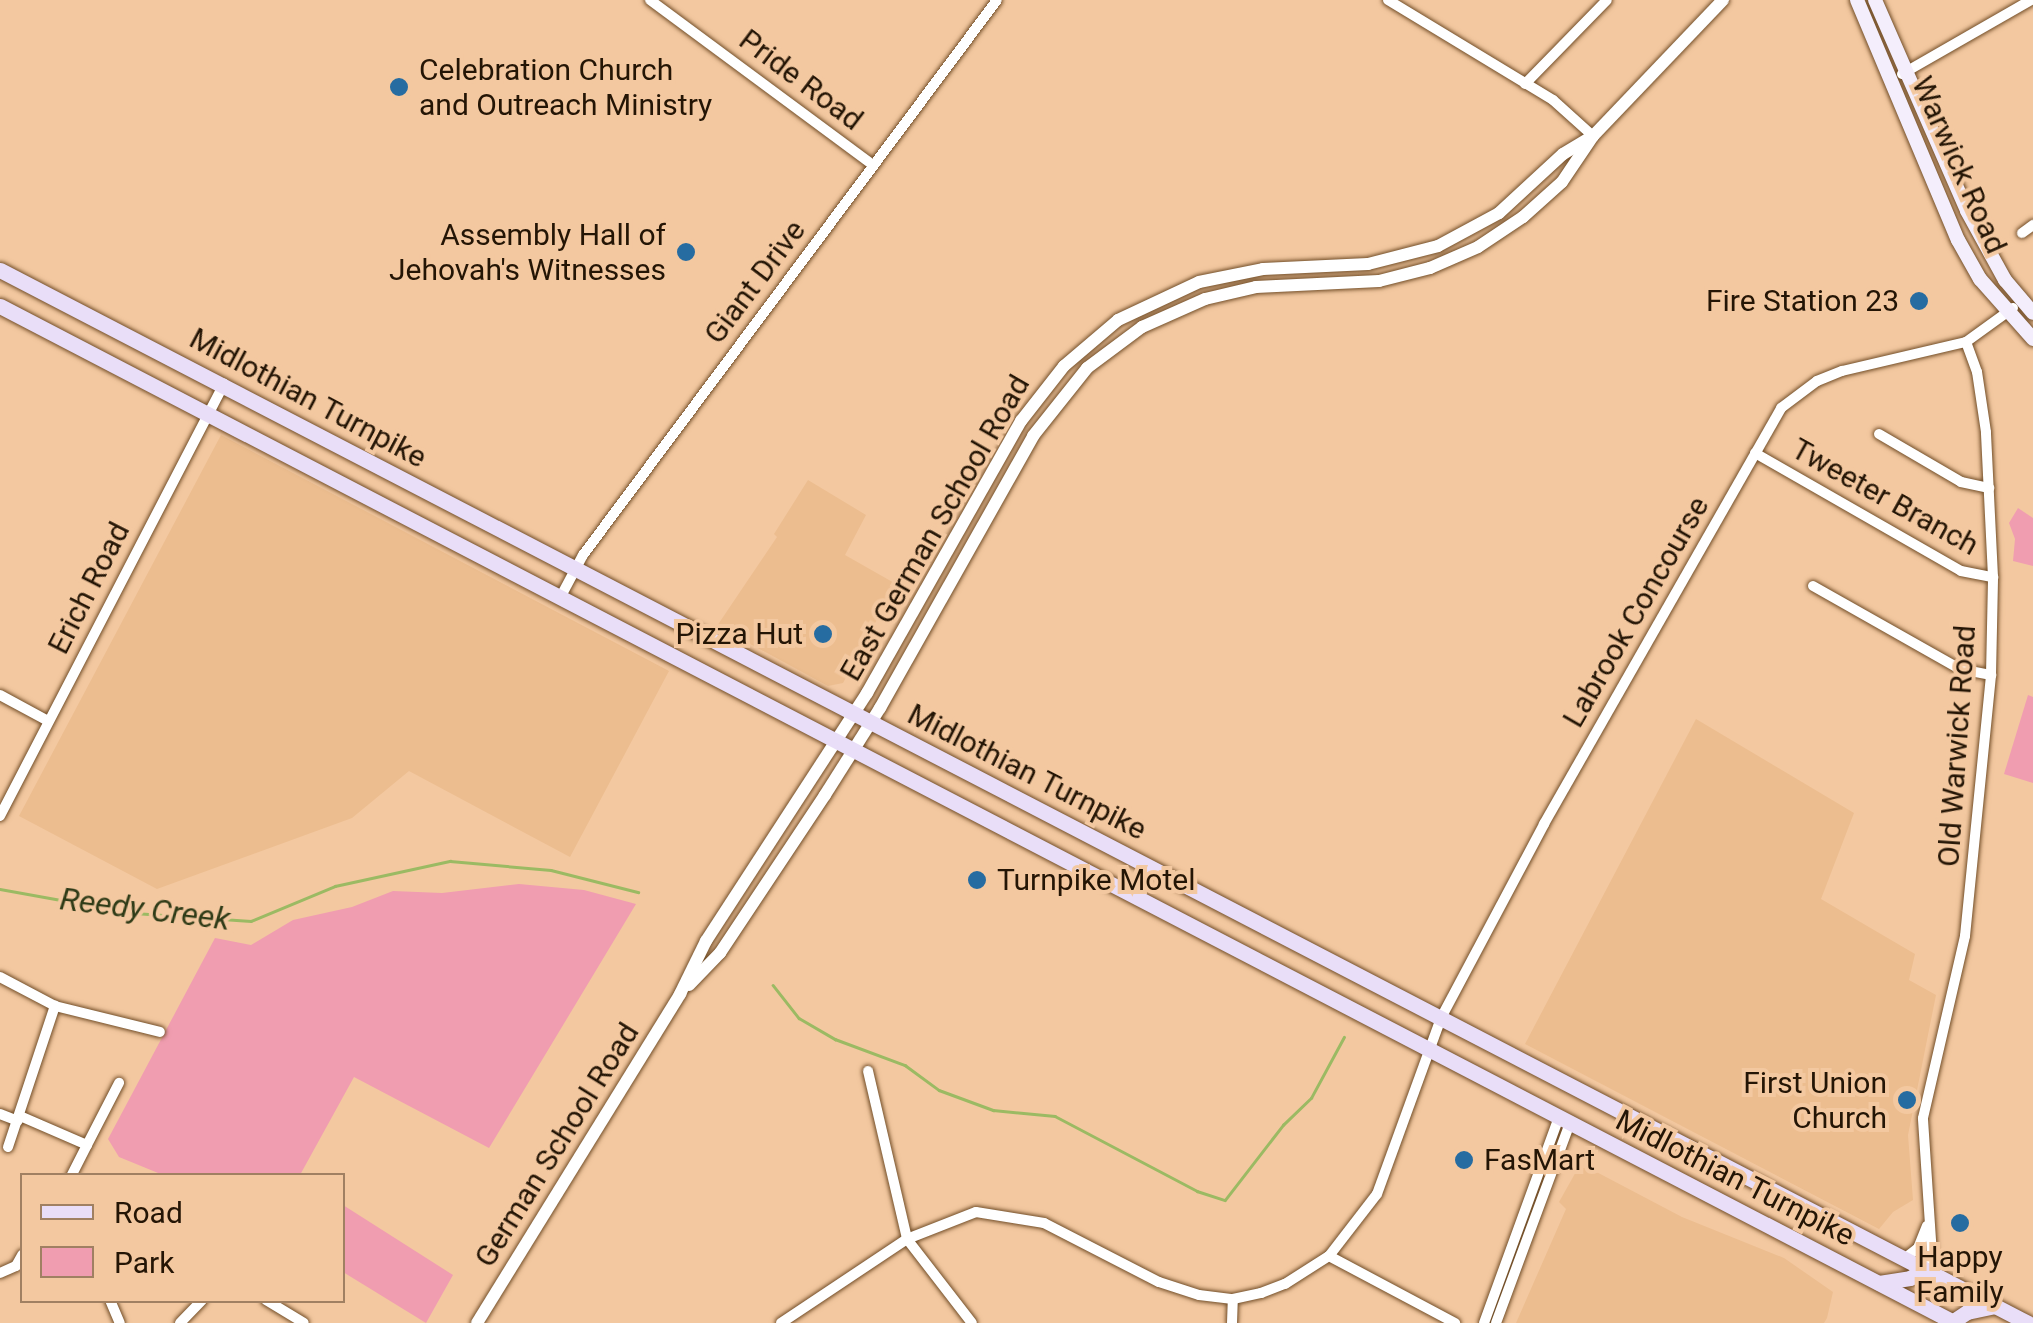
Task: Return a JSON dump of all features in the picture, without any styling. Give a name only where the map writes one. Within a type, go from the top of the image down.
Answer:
[{"type":"main road","name":"Warwick Road","points":[[1857,0],[1958,240],[2007,313],[2033,339]]},
{"type":"main road","name":"Warwick Road","points":[[1875,0],[1967,212],[2028,308]]},
{"type":"main road","name":"Midlothian Turnpike","points":[[0,270],[2028,1323]]},
{"type":"main road","name":"Midlothian Turnpike","points":[[0,306],[1952,1323]]},
{"type":"main road","points":[[1878,1283],[1910,1278],[1924,1269]]},
{"type":"main road","points":[[1952,1323],[1967,1312],[1995,1306]]},
{"type":"street","name":"Pride Road","points":[[650,0],[873,165]]},
{"type":"street","name":"Giant Drive","points":[[560,598],[575,568],[997,0]]},
{"type":"street","points":[[1525,84],[1608,0]]},
{"type":"street","name":"East German School Road","points":[[871,723],[1042,421],[1075,380],[1142,327],[1190,305],[1240,290],[1361,284],[1446,262],[1494,238],[1536,206],[1574,169],[1593,136],[1723,0]]},
{"type":"street","points":[[1892,81],[2031,0]]},
{"type":"street","points":[[1396,2],[1562,107],[1593,136]]},
{"type":"street","name":"East German School Road","points":[[854,714],[1001,457],[1052,379],[1090,342],[1133,311],[1180,289],[1227,275],[1368,264],[1438,246],[1498,212],[1563,154],[1593,136]]},
{"type":"street","points":[[2022,232],[2033,225]]},
{"type":"street","points":[[1966,342],[2007,313],[2028,308]]},
{"type":"street","name":"Labrook Concourse","points":[[1233,1299],[1285,1284],[1329,1256],[1360,1221],[1382,1182],[1441,1018],[1544,824],[1781,408],[1817,381],[1966,342]]},
{"type":"street","name":"Old Warwick Road","points":[[1924,1269],[1932,1255],[1923,1118],[1965,936],[1991,675],[1993,577],[1989,488],[1982,396],[1966,342]]},
{"type":"street","name":"Erich Road","points":[[0,816],[224,384]]},
{"type":"street","points":[[1878,434],[1961,482],[1989,488]]},
{"type":"street","name":"Tweeter Branch","points":[[1755,453],[1959,570],[1993,577]]},
{"type":"street","points":[[1001,457],[1016,466]]},
{"type":"street","points":[[1813,586],[1960,669],[1991,675]]},
{"type":"street","points":[[0,695],[48,721]]},
{"type":"street","name":"German School Road","points":[[476,1323],[680,994],[706,941],[854,714]]},
{"type":"street","name":"German School Road","points":[[680,994],[720,952],[871,723]]},
{"type":"street","points":[[0,977],[55,1006],[160,1032]]},
{"type":"street","points":[[8,1146],[55,1006]]},
{"type":"street","points":[[868,1071],[907,1240],[972,1323]]},
{"type":"street","points":[[73,1173],[118,1083]]},
{"type":"street","points":[[0,1114],[88,1144]]},
{"type":"street","points":[[1484,1323],[1565,1120]]},
{"type":"street","points":[[1496,1323],[1565,1120]]},
{"type":"street","points":[[781,1323],[798,1319],[907,1240],[976,1212],[1044,1223],[1159,1282],[1184,1292],[1233,1299],[1232,1323]]},
{"type":"street","points":[[1904,1259],[1918,1248],[1928,1220]]},
{"type":"street","points":[[1329,1256],[1455,1323]]},
{"type":"street","points":[[180,1323],[199,1303]]},
{"type":"street","points":[[271,1303],[304,1323]]},
{"type":"shaded area","points":[[221,435],[669,671],[570,857],[409,771],[352,818],[157,889],[19,816]]},
{"type":"shaded area","points":[[808,480],[866,515],[845,555],[896,584],[843,683],[828,686],[717,626],[777,537],[774,534]]},
{"type":"shaded area","points":[[1696,719],[1854,813],[1821,899],[1915,954],[1909,980],[1936,995],[1908,1135],[1913,1200],[1893,1212],[1879,1229],[1525,1044]]},
{"type":"shaded area","points":[[1587,1167],[1682,1217],[1784,1258],[1833,1292],[1824,1323],[1516,1323],[1566,1209],[1559,1202],[1577,1170]]},
{"type":"green space","points":[[2018,508],[2033,518],[2033,566],[2013,561],[2015,539],[2009,523]]},
{"type":"green space","points":[[2028,695],[2033,697],[2033,783],[2004,774]]},
{"type":"green space","points":[[519,884],[584,890],[636,904],[489,1148],[354,1077],[301,1173],[158,1173],[119,1157],[108,1139],[215,938],[251,945],[293,920],[352,907],[393,891],[442,893]]},
{"type":"green space","points":[[345,1206],[453,1275],[426,1323],[345,1273]]},
{"type":"waterway","name":"Reedy Creek","points":[[0,889],[134,913],[251,921],[335,886],[450,861],[551,870],[638,892]]},
{"type":"waterway","points":[[773,985],[799,1018],[835,1039],[905,1065],[939,1090],[993,1110],[1055,1116],[1197,1191],[1225,1200],[1283,1125],[1311,1098],[1344,1037]]},
{"type":"place","name":"Celebration Church and Outreach Ministry","points":[[399,87]]},
{"type":"place","name":"Assembly Hall of Jehovah's Witnesses","points":[[686,252]]},
{"type":"place","name":"Fire Station 23","points":[[1919,301]]},
{"type":"place","name":"Pizza Hut","points":[[823,634]]},
{"type":"place","name":"Turnpike Motel","points":[[977,880]]},
{"type":"place","name":"First Union Church","points":[[1907,1100]]},
{"type":"place","name":"FasMart","points":[[1464,1160]]},
{"type":"place","name":"Happy Family","points":[[1960,1223]]}]
